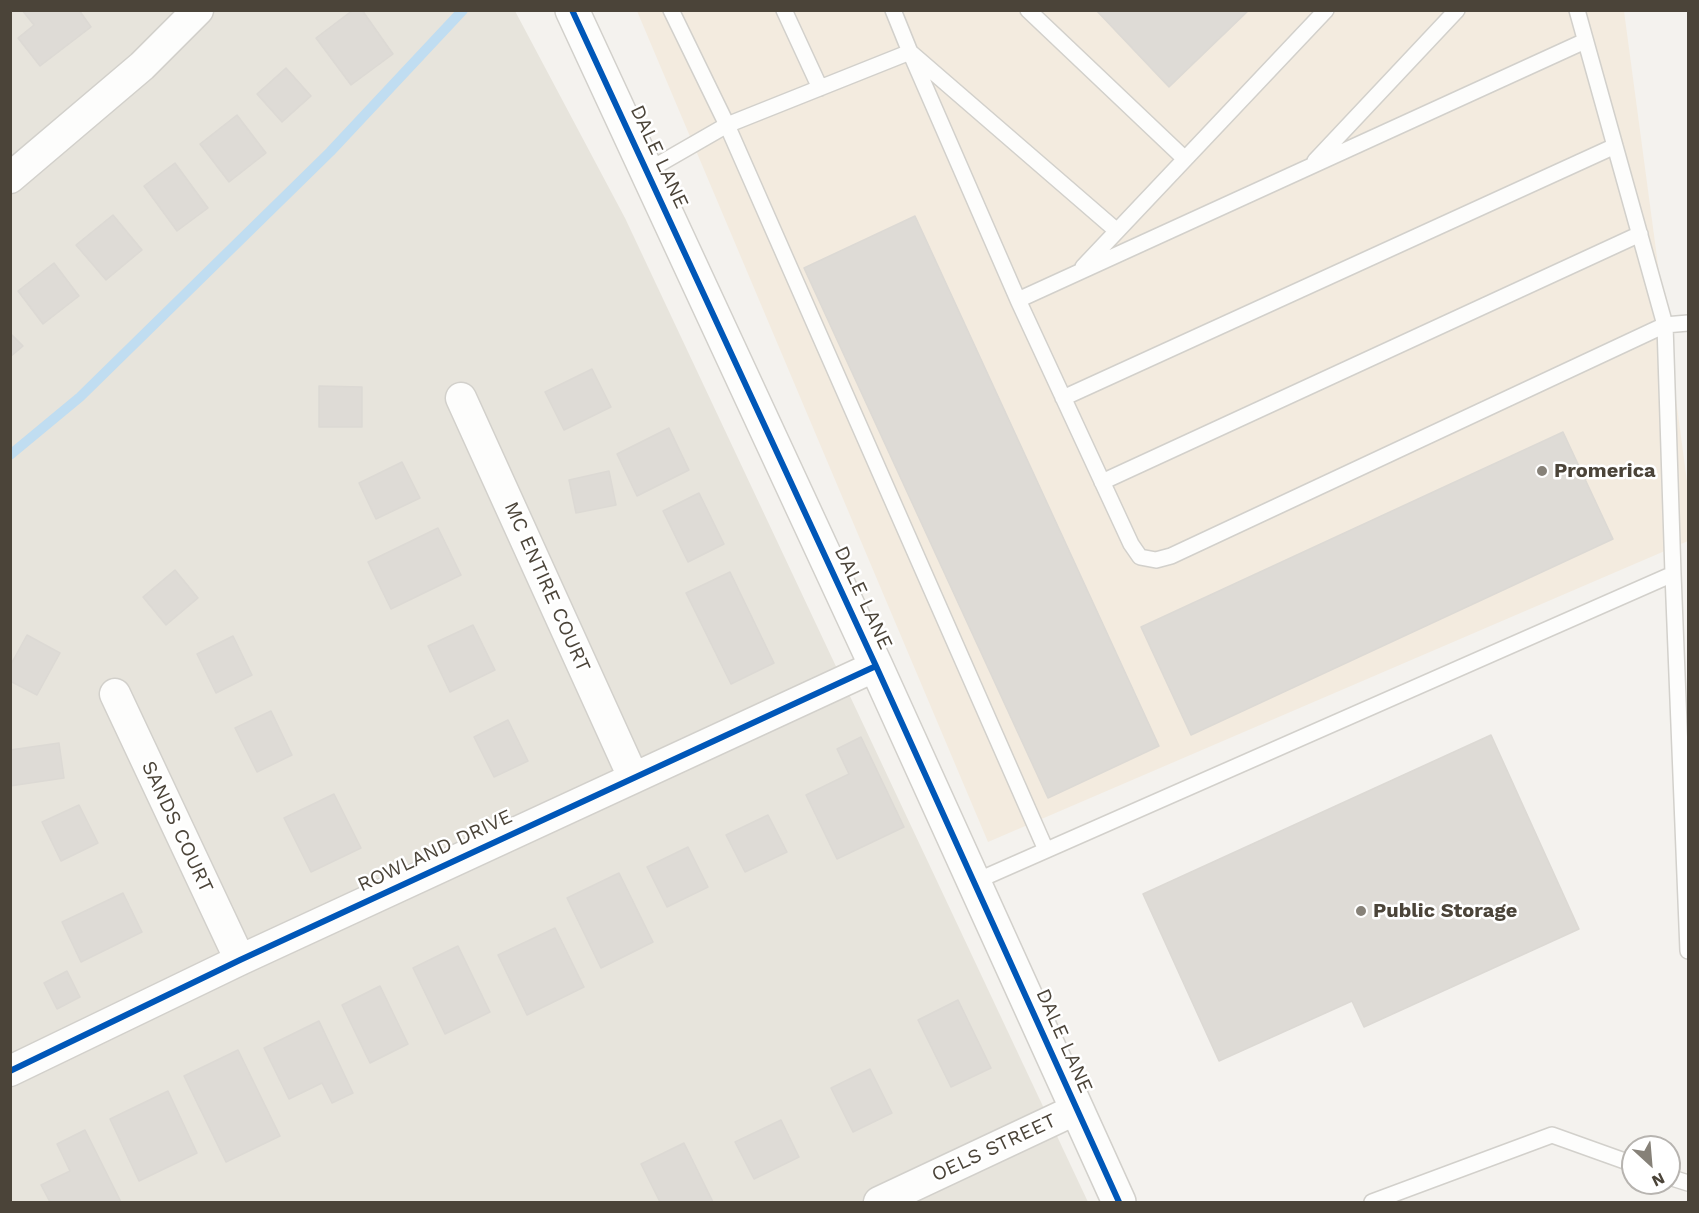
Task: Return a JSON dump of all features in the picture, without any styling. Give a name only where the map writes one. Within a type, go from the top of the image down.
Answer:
[{"type":"street","points":[[10,178],[142,66],[198,10]]},
{"type":"street","name":"DALE LANE","points":[[572,10],[876,666],[1119,1203]]},
{"type":"street","name":"MC ENTIRE COURT","points":[[460,398],[633,777]]},
{"type":"street","name":"ROWLAND DRIVE","points":[[10,1071],[240,960],[876,666]]},
{"type":"street","name":"SANDS COURT","points":[[115,694],[240,960]]},
{"type":"street","name":"OELS STREET","points":[[879,1203],[1077,1109]]},
{"type":"lane","points":[[671,10],[727,125],[1046,850]]},
{"type":"lane","points":[[784,10],[820,88]]},
{"type":"lane","points":[[892,10],[1018,300],[1131,544],[1140,557],[1156,560],[1171,556],[1665,326],[1689,323]]},
{"type":"lane","points":[[1028,10],[1185,159]]},
{"type":"lane","points":[[1076,274],[1326,10]]},
{"type":"lane","points":[[1309,167],[1457,10]]},
{"type":"lane","points":[[1577,10],[1665,326],[1689,951]]},
{"type":"lane","points":[[1018,300],[1585,40]]},
{"type":"lane","points":[[647,171],[727,125],[910,52]]},
{"type":"lane","points":[[910,52],[1117,231]]},
{"type":"lane","points":[[1063,398],[1615,146]]},
{"type":"lane","points":[[1102,482],[1640,234]]},
{"type":"lane","points":[[974,882],[1673,574]]},
{"type":"lane","points":[[1372,1203],[1552,1135],[1621,1160]]},
{"type":"shaded area","points":[[10,11],[515,11],[625,218],[1088,1202],[11,1202]]},
{"type":"shaded area","points":[[637,11],[1624,11],[1688,489],[1688,541],[988,842]]},
{"type":"building","points":[[22,10],[79,10],[91,27],[40,66],[18,38],[34,25]]},
{"type":"building","points":[[353,10],[362,10],[393,54],[351,85],[316,38]]},
{"type":"building","points":[[1096,10],[1249,10],[1169,87]]},
{"type":"building","points":[[286,68],[311,96],[282,122],[257,94]]},
{"type":"building","points":[[237,115],[266,153],[229,182],[200,144]]},
{"type":"building","points":[[175,163],[208,208],[177,231],[144,186]]},
{"type":"building","points":[[113,215],[142,250],[106,280],[76,245]]},
{"type":"building","points":[[915,216],[1159,746],[1048,798],[804,268]]},
{"type":"building","points":[[54,263],[79,296],[43,324],[18,291]]},
{"type":"building","points":[[10,333],[23,346],[10,357]]},
{"type":"building","points":[[592,369],[611,407],[564,430],[545,392]]},
{"type":"building","points":[[319,386],[362,387],[362,427],[319,427]]},
{"type":"building","points":[[669,428],[689,470],[637,496],[617,454]]},
{"type":"building","points":[[1563,432],[1613,539],[1191,735],[1141,627]]},
{"type":"building","points":[[402,462],[420,498],[376,519],[359,483]]},
{"type":"building","points":[[609,471],[616,505],[576,513],[569,480]]},
{"type":"building","points":[[699,493],[724,544],[688,562],[663,511]]},
{"type":"building","points":[[438,528],[461,575],[391,609],[368,562]]},
{"type":"building","points":[[175,570],[198,598],[166,625],[143,597]]},
{"type":"building","points":[[730,572],[774,663],[731,684],[686,593]]},
{"type":"building","points":[[473,625],[495,670],[450,692],[428,646]]},
{"type":"building","points":[[27,635],[60,653],[37,695],[10,681],[10,666]]},
{"type":"building","points":[[233,636],[252,675],[216,693],[197,654]]},
{"type":"building","points":[[271,711],[292,755],[257,772],[235,728]]},
{"type":"building","points":[[508,720],[528,761],[494,777],[474,737]]},
{"type":"building","name":"Public Storage","points":[[1491,735],[1579,929],[1364,1027],[1352,1001],[1219,1061],[1143,894]]},
{"type":"building","points":[[861,737],[904,827],[837,859],[806,795],[849,774],[837,749]]},
{"type":"building","points":[[59,743],[64,778],[10,786],[10,750]]},
{"type":"building","points":[[334,794],[361,848],[311,872],[284,818]]},
{"type":"building","points":[[79,805],[98,843],[61,861],[42,822]]},
{"type":"building","points":[[768,815],[787,852],[745,872],[726,835]]},
{"type":"building","points":[[688,847],[708,887],[667,907],[647,867]]},
{"type":"building","points":[[619,873],[653,942],[601,968],[567,898]]},
{"type":"building","points":[[123,893],[142,932],[81,962],[62,922]]},
{"type":"building","points":[[555,928],[584,987],[527,1015],[498,955]]},
{"type":"building","points":[[458,946],[490,1012],[445,1034],[413,968]]},
{"type":"building","points":[[67,971],[80,997],[57,1009],[44,983]]},
{"type":"building","points":[[380,986],[408,1044],[370,1063],[342,1005]]},
{"type":"building","points":[[958,1000],[991,1068],[951,1087],[918,1020]]},
{"type":"building","points":[[319,1021],[353,1093],[332,1103],[322,1083],[289,1099],[264,1048]]},
{"type":"building","points":[[238,1050],[280,1136],[226,1162],[184,1076]]},
{"type":"building","points":[[870,1069],[892,1113],[853,1132],[831,1088]]},
{"type":"building","points":[[168,1091],[197,1153],[139,1181],[110,1119]]},
{"type":"building","points":[[781,1120],[799,1157],[754,1179],[735,1142]]},
{"type":"building","points":[[85,1130],[121,1202],[50,1202],[41,1185],[70,1171],[57,1144]]},
{"type":"building","points":[[684,1143],[713,1202],[660,1202],[641,1164]]},
{"type":"waterway","points":[[10,455],[80,397],[330,152],[463,10]]},
{"type":"cycle path","points":[[572,10],[876,666],[1119,1202]]},
{"type":"cycle path","points":[[10,1071],[240,960],[876,666]]},
{"type":"place","name":"Promerica","points":[[1542,471]]},
{"type":"place","name":"Public Storage","points":[[1361,911]]}]
